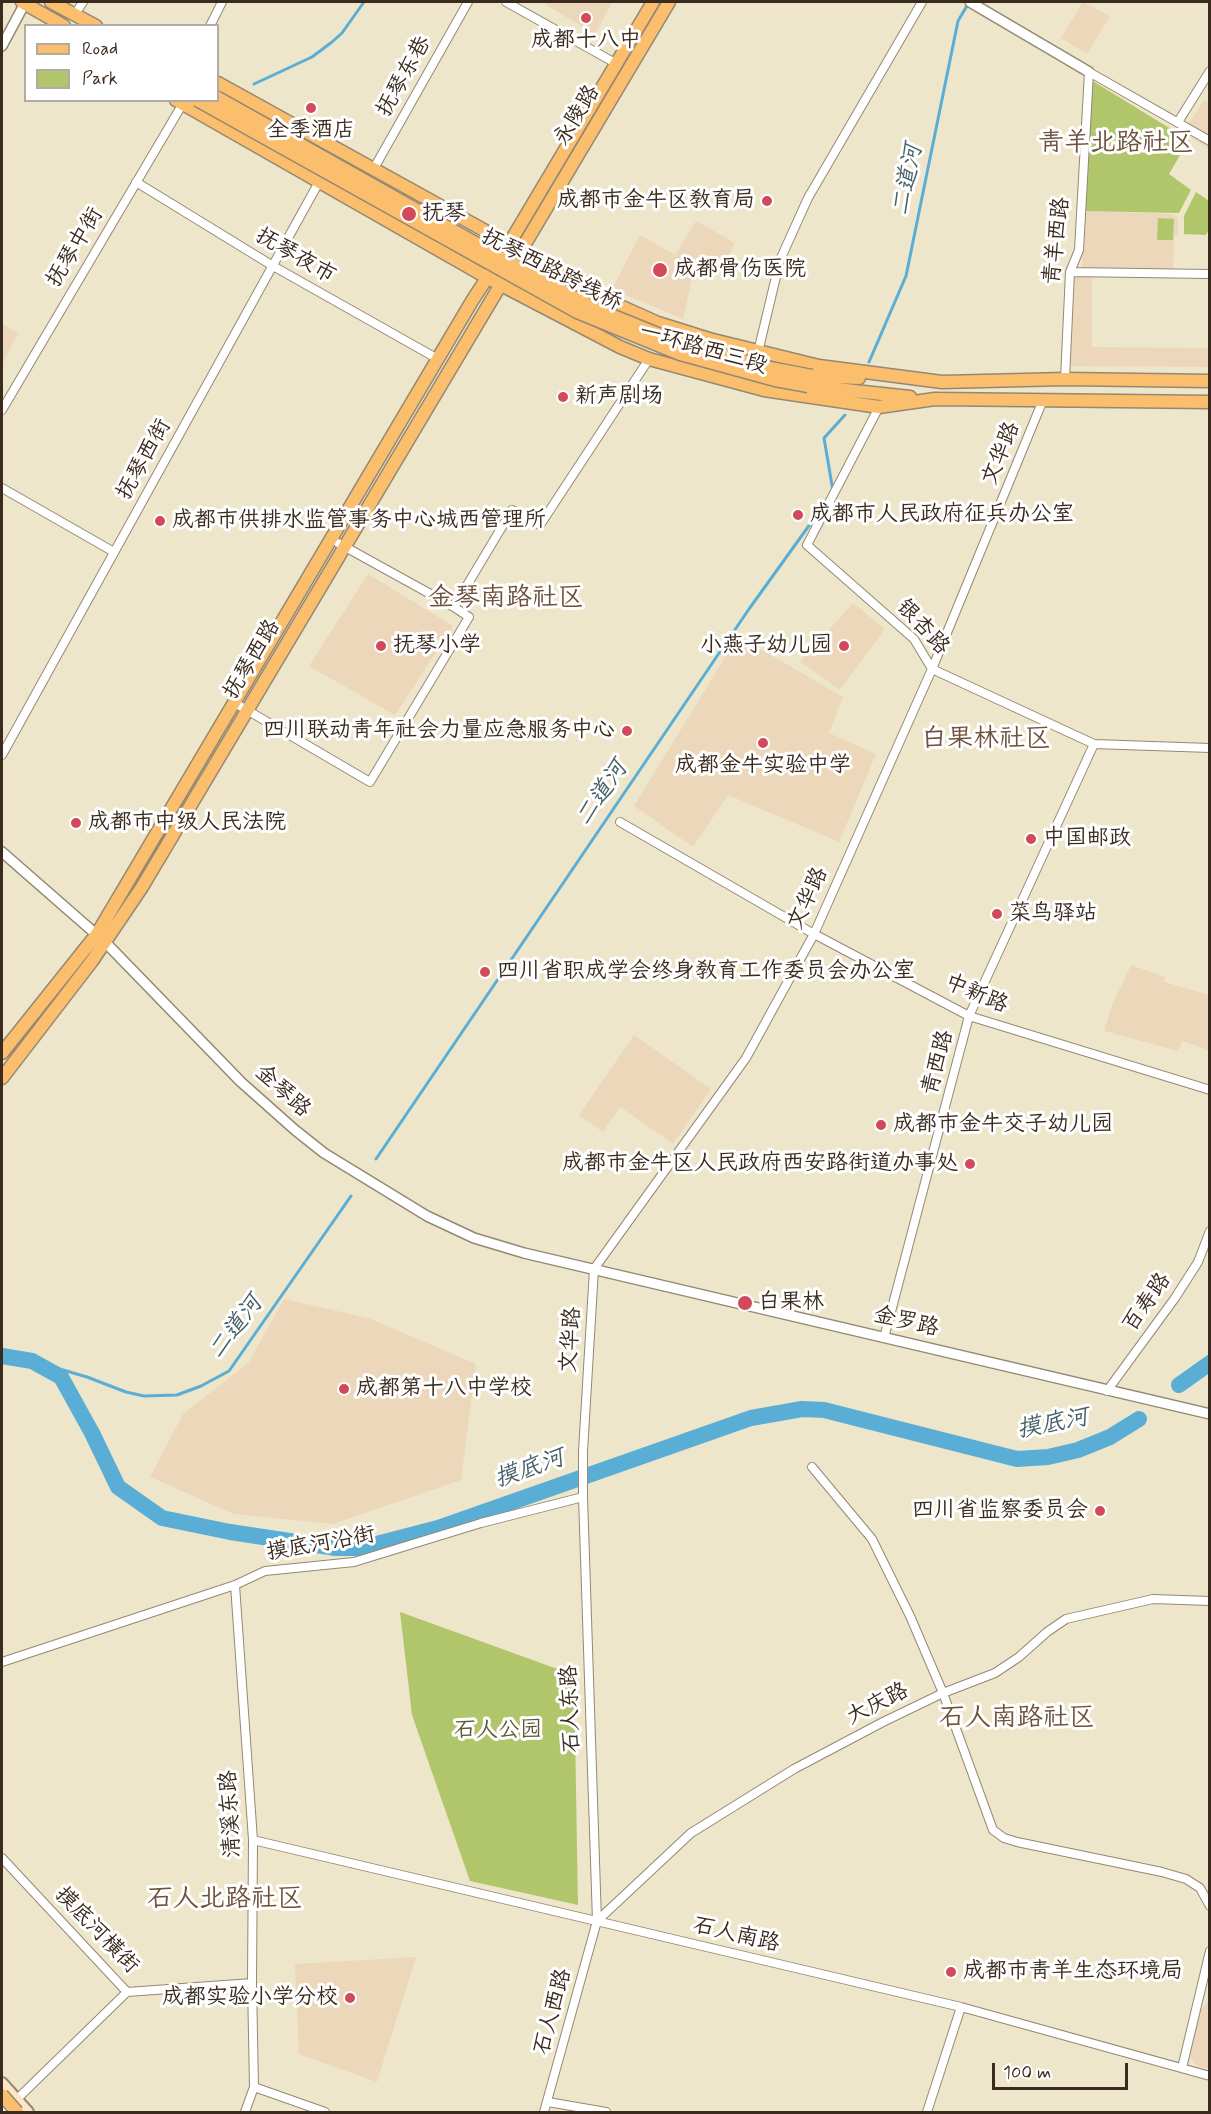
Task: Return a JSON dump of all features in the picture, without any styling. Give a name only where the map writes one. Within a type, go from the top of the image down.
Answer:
[{"type":"main road","points":[[24,2],[61,24]]},
{"type":"main road","points":[[51,2],[92,24]]},
{"type":"main road","name":"永陵路","points":[[509,244],[654,2]]},
{"type":"main road","name":"永陵路","points":[[522,251],[669,2]]},
{"type":"main road","name":"一环路西三段","points":[[219,84],[522,251],[591,293],[658,322],[758,352],[819,366],[942,382],[1065,379],[1209,381]]},
{"type":"main road","name":"抚琴西路跨线桥","points":[[219,99],[596,309],[663,336],[810,381]]},
{"type":"main road","name":"抚琴西路跨线桥","points":[[201,102],[577,312],[680,354],[775,380],[810,381]]},
{"type":"main road","name":"一环路西三段","points":[[179,103],[488,278],[620,347],[648,359],[764,390],[879,407],[935,399],[1209,402]]},
{"type":"main road","name":"抚琴西路","points":[[2,1078],[101,938],[438,359],[509,244]]},
{"type":"main road","name":"抚琴西路","points":[[2,1053],[142,887],[341,545],[522,251]]},
{"type":"main road","points":[[810,381],[942,382]]},
{"type":"main road","points":[[810,381],[880,395],[935,399]]},
{"type":"main road","points":[[2,2083],[17,2106]]},
{"type":"main road","points":[[2,2095],[28,2112]]},
{"type":"street","points":[[2,46],[24,2]]},
{"type":"street","points":[[75,14],[82,2]]},
{"type":"street","points":[[211,24],[222,2]]},
{"type":"street","name":"抚琴东巷","points":[[373,170],[468,2]]},
{"type":"street","points":[[506,2],[617,64]]},
{"type":"street","points":[[758,352],[780,260],[808,198],[922,2]]},
{"type":"street","points":[[972,3],[1209,141]]},
{"type":"street","points":[[1178,122],[1209,71]]},
{"type":"street","name":"青羊西路","points":[[1065,379],[1070,272],[1079,250],[1089,72]]},
{"type":"street","name":"抚琴中街","points":[[2,410],[136,182],[179,103]]},
{"type":"street","name":"抚琴夜市","points":[[136,182],[273,266],[438,359]]},
{"type":"street","name":"抚琴西街","points":[[2,755],[319,182]]},
{"type":"street","points":[[1070,272],[1209,274]]},
{"type":"street","points":[[454,607],[512,510],[540,525],[648,359]]},
{"type":"street","name":"文华路","points":[[583,1497],[583,1452],[594,1269],[746,1058],[814,934],[932,669],[1043,400]]},
{"type":"street","name":"银杏路","points":[[879,407],[807,545],[914,639],[932,669],[1094,744],[1209,748]]},
{"type":"street","points":[[2,488],[114,552]]},
{"type":"street","points":[[244,709],[370,782],[469,617],[341,545]]},
{"type":"street","name":"青西路","points":[[884,1338],[969,1017],[1094,744]]},
{"type":"street","name":"中新路","points":[[620,822],[814,934],[969,1017],[1209,1090]]},
{"type":"street","name":"金琴路","points":[[2,852],[101,938],[241,1082],[324,1153],[427,1216],[474,1238],[524,1253],[594,1269]]},
{"type":"street","name":"百寿路","points":[[1107,1391],[1175,1298],[1198,1262],[1209,1231]]},
{"type":"street","name":"金罗路","points":[[594,1269],[1209,1414]]},
{"type":"street","points":[[812,1467],[873,1539],[943,1693],[993,1830],[1004,1838],[1017,1842],[1186,1879],[1200,1888],[1209,1906]]},
{"type":"street","name":"摸底河沿街","points":[[2,1662],[235,1585],[265,1571],[354,1562],[481,1523],[583,1497]]},
{"type":"street","name":"石人东路","points":[[583,1497],[597,1921]]},
{"type":"street","name":"清溪东路","points":[[235,1585],[253,1840],[254,2087],[245,2112]]},
{"type":"street","name":"大庆路","points":[[597,1921],[692,1833],[794,1769],[883,1722],[943,1693],[995,1673],[1066,1619],[1154,1599],[1209,1601]]},
{"type":"street","name":"石人南路","points":[[253,1840],[961,2007],[1209,2076]]},
{"type":"street","name":"摸底河横街","points":[[2,1858],[127,1992],[252,1983]]},
{"type":"street","name":"石人西路","points":[[544,2112],[597,1921]]},
{"type":"street","points":[[1182,2068],[1209,1951]]},
{"type":"street","points":[[2,2110],[17,2106],[127,1992]]},
{"type":"street","points":[[1200,1995],[1209,1997]]},
{"type":"street","points":[[927,2112],[961,2007]]},
{"type":"street","points":[[254,2087],[325,2112]]},
{"type":"street","points":[[548,2102],[606,2112]]},
{"type":"shaded area","name":"成都十八中","points":[[542,2],[612,2],[595,35]]},
{"type":"shaded area","points":[[1083,2],[1110,16],[1087,54],[1061,38]]},
{"type":"shaded area","points":[[1204,100],[1209,103],[1209,149],[1183,133]]},
{"type":"shaded area","points":[[1083,211],[1173,214],[1178,218],[1178,236],[1174,236],[1173,270],[1082,268]]},
{"type":"shaded area","name":"成都骨伤医院","points":[[696,221],[735,243],[726,261],[706,255],[692,279],[683,319],[612,289],[640,235],[675,255]]},
{"type":"shaded area","points":[[1071,275],[1092,276],[1092,347],[1209,348],[1209,367],[1068,366]]},
{"type":"shaded area","points":[[2,324],[18,333],[2,364]]},
{"type":"shaded area","name":"抚琴小学","points":[[368,574],[453,626],[395,715],[309,666]]},
{"type":"shaded area","name":"小燕子幼儿园","points":[[853,603],[885,629],[840,690],[800,662]]},
{"type":"shaded area","name":"成都金牛实验中学","points":[[738,636],[843,697],[829,733],[876,754],[839,842],[728,795],[693,847],[634,806]]},
{"type":"shaded area","points":[[1131,965],[1165,977],[1164,982],[1209,995],[1209,1050],[1182,1041],[1178,1051],[1104,1031],[1113,1003]]},
{"type":"shaded area","points":[[634,1035],[711,1089],[673,1144],[620,1107],[603,1132],[579,1115]]},
{"type":"shaded area","name":"成都第十八中学校","points":[[284,1299],[368,1318],[476,1364],[461,1480],[333,1524],[234,1514],[150,1477],[183,1414],[249,1362]]},
{"type":"shaded area","name":"成都实验小学分校","points":[[416,1957],[377,2082],[299,2054],[295,1964]]},
{"type":"shaded area","points":[[1208,2002],[1209,2069],[1195,2065],[1190,2056],[1200,2010]]},
{"type":"green space","points":[[1091,80],[1189,140],[1169,174],[1191,190],[1179,213],[1083,211]]},
{"type":"green space","points":[[1196,192],[1209,201],[1209,229],[1206,235],[1184,234],[1184,216]]},
{"type":"green space","points":[[1158,218],[1174,219],[1173,240],[1157,240]]},
{"type":"green space","name":"石人公园","points":[[400,1612],[574,1675],[578,1905],[470,1881],[412,1715]]},
{"type":"waterway","points":[[254,84],[312,57],[342,33],[364,2]]},
{"type":"waterway","name":"二道河","points":[[869,362],[906,276],[958,21],[968,4]]},
{"type":"waterway","name":"二道河","points":[[833,491],[824,438],[845,415]]},
{"type":"waterway","name":"二道河","points":[[376,1159],[749,609],[826,502]]},
{"type":"waterway","name":"二道河","points":[[32,1361],[144,1396],[177,1395],[201,1386],[229,1371],[351,1196]]},
{"type":"waterway","name":"摸底河","points":[[2,1356],[32,1361],[61,1377],[118,1487],[162,1518],[230,1532],[336,1548],[361,1548],[438,1528],[751,1418],[802,1409],[824,1410],[1017,1459],[1048,1457],[1078,1450],[1110,1437],[1139,1419]]},
{"type":"waterway","name":"摸底河","points":[[1179,1385],[1210,1363]]},
{"type":"place","name":"成都十八中","points":[[586,18]]},
{"type":"place","name":"全季酒店","points":[[311,108]]},
{"type":"place","name":"成都市金牛区教育局","points":[[767,201]]},
{"type":"place","name":"抚琴","points":[[409,214]]},
{"type":"place","name":"成都骨伤医院","points":[[660,270]]},
{"type":"place","name":"新声剧场","points":[[563,397]]},
{"type":"place","name":"成都市人民政府征兵办公室","points":[[798,515]]},
{"type":"place","name":"成都市供排水监管事务中心城西管理所","points":[[160,521]]},
{"type":"place","name":"抚琴小学","points":[[381,646]]},
{"type":"place","name":"小燕子幼儿园","points":[[844,646]]},
{"type":"place","name":"四川联动青年社会力量应急服务中心","points":[[627,731]]},
{"type":"place","name":"成都金牛实验中学","points":[[763,743]]},
{"type":"place","name":"成都市中级人民法院","points":[[76,823]]},
{"type":"place","name":"中国邮政","points":[[1031,839]]},
{"type":"place","name":"菜鸟驿站","points":[[997,914]]},
{"type":"place","name":"四川省职成学会终身教育工作委员会办公室","points":[[485,972]]},
{"type":"place","name":"成都市金牛交子幼儿园","points":[[881,1125]]},
{"type":"place","name":"成都市金牛区人民政府西安路街道办事处","points":[[970,1164]]},
{"type":"place","name":"白果林","points":[[745,1303]]},
{"type":"place","name":"成都第十八中学校","points":[[344,1389]]},
{"type":"place","name":"四川省监察委员会","points":[[1100,1511]]},
{"type":"place","name":"成都市青羊生态环境局","points":[[951,1972]]},
{"type":"place","name":"成都实验小学分校","points":[[350,1998]]},
{"type":"district","name":"青羊北路社区","points":[[1116,145]]},
{"type":"district","name":"金琴南路社区","points":[[506,600]]},
{"type":"district","name":"白果林社区","points":[[986,741]]},
{"type":"district","name":"石人南路社区","points":[[1017,1720]]},
{"type":"district","name":"石人北路社区","points":[[225,1901]]}]
